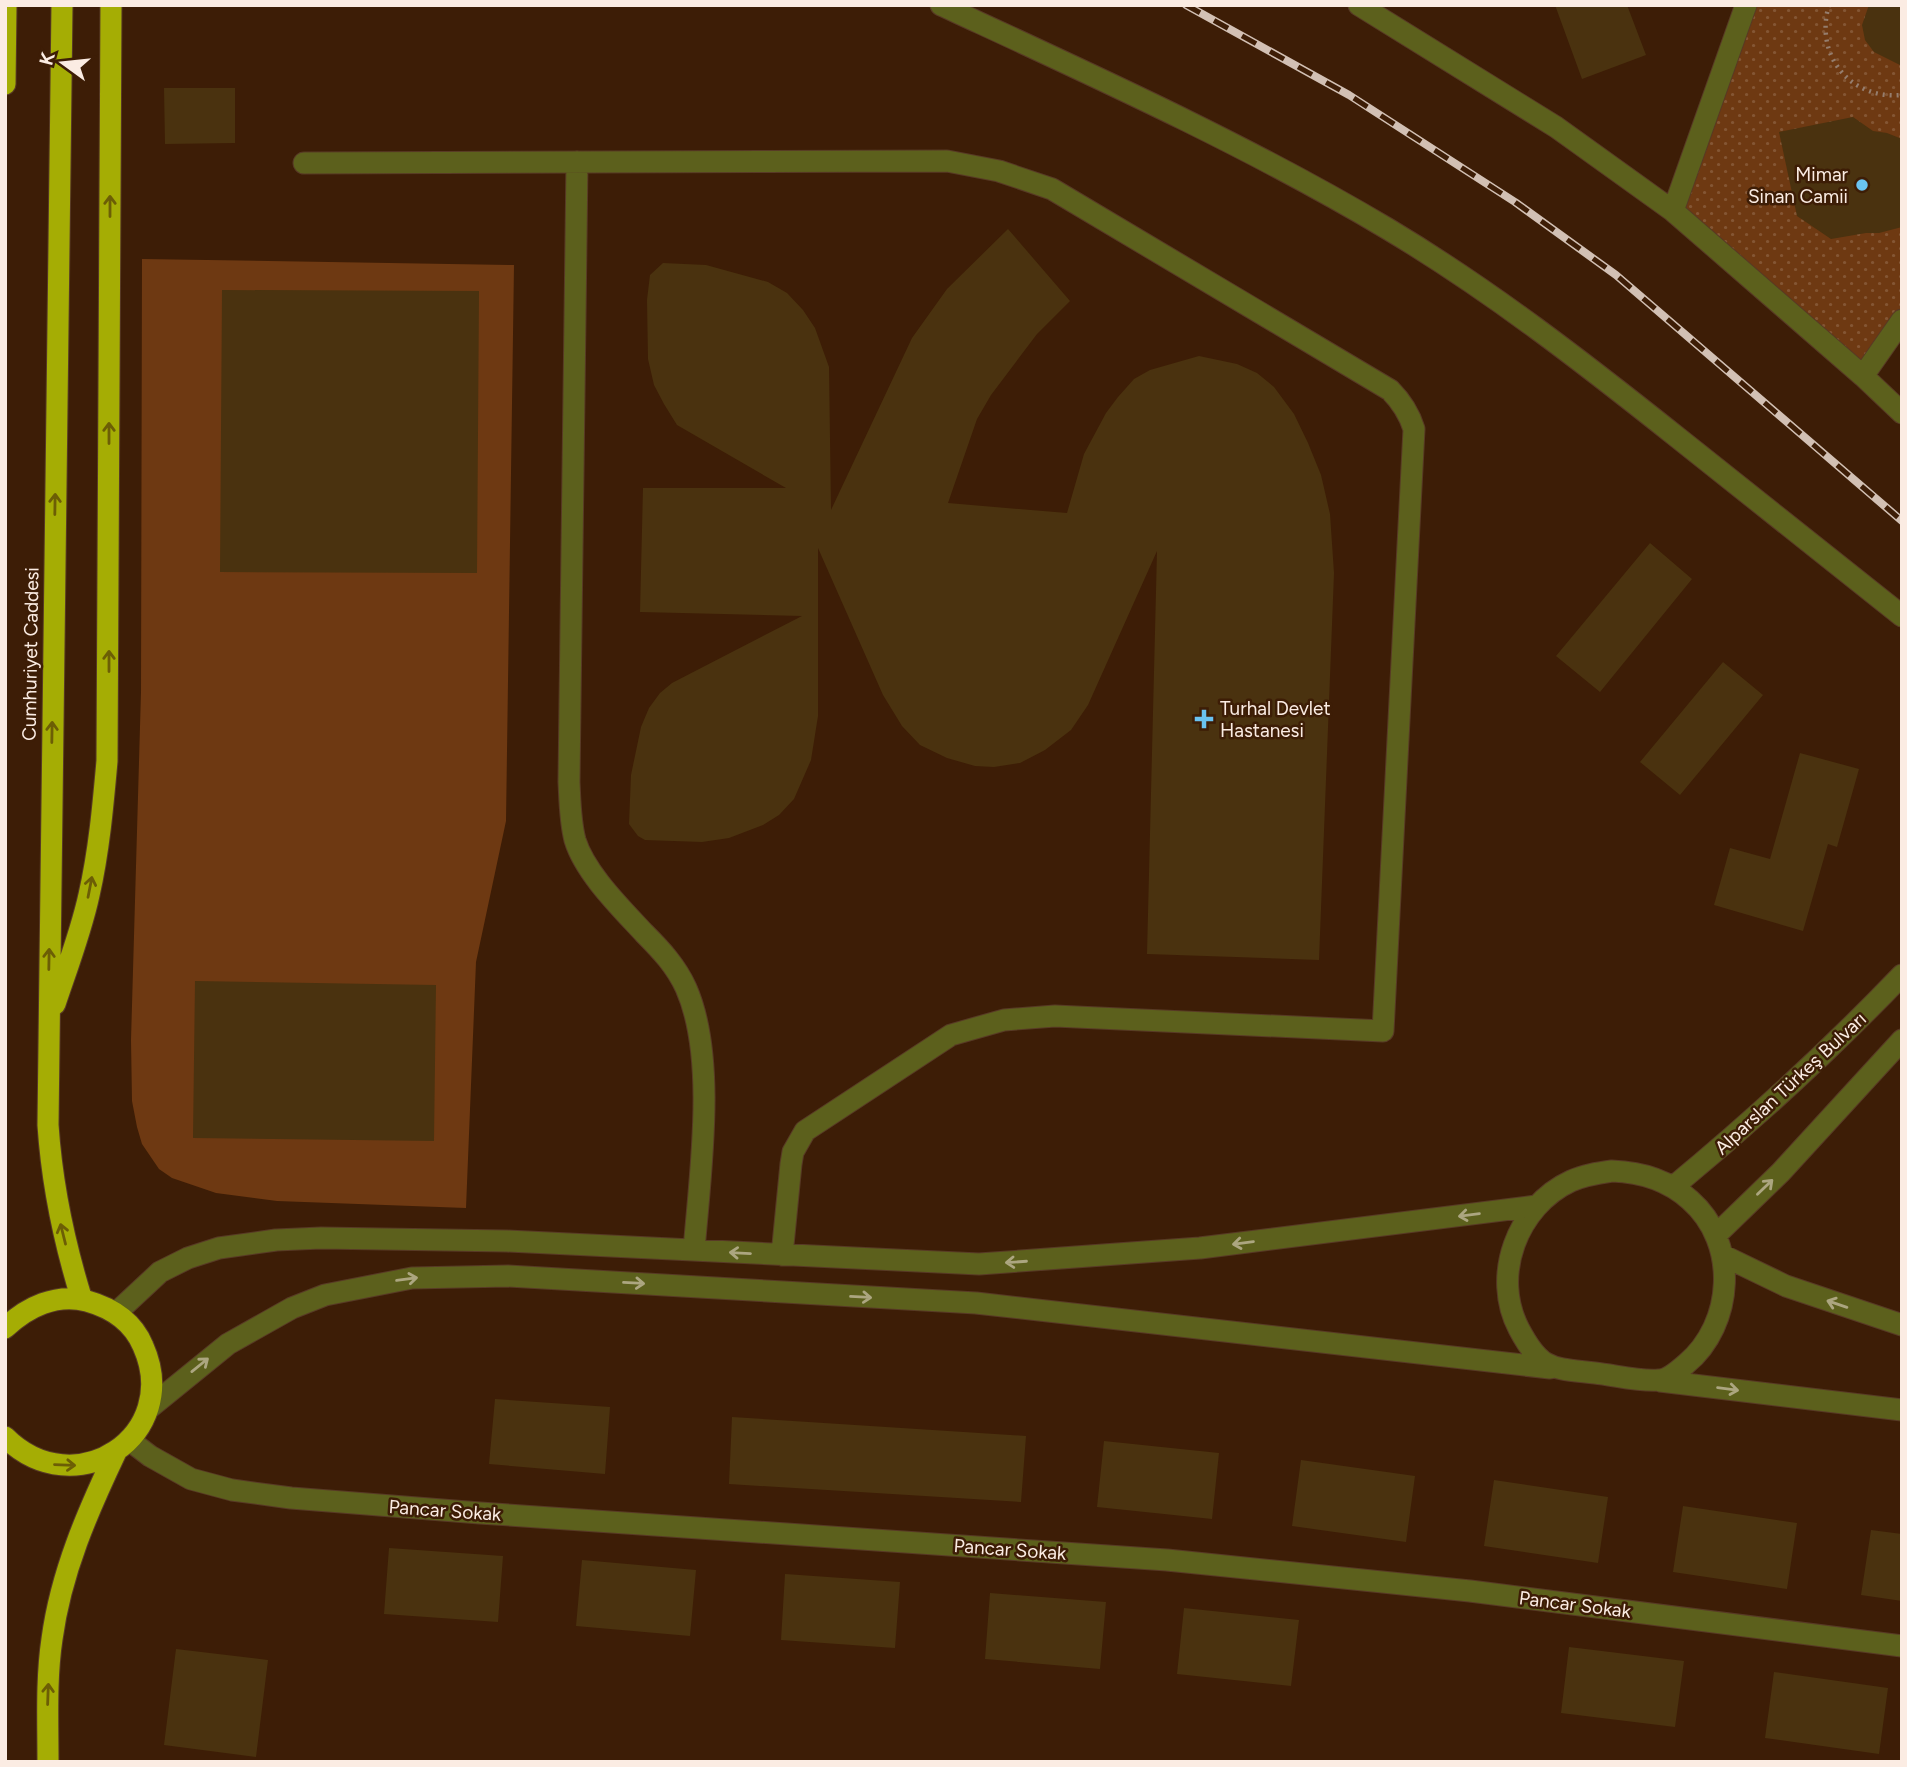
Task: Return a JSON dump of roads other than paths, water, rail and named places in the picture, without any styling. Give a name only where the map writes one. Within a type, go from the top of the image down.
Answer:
[{"type":"highway","points":[[5,83],[6,5]]},
{"type":"highway","name":"Cumhuriyet Caddesi","points":[[62,5],[48,1125],[52,1177],[66,1246],[82,1300]]},
{"type":"highway","points":[[48,1022],[89,896],[100,836],[107,761],[111,5]]},
{"type":"highway","points":[[5,1328],[32,1307],[65,1299],[99,1305],[116,1313],[140,1339],[152,1373],[148,1409],[140,1426],[122,1446],[86,1517],[60,1598],[52,1639],[47,1693],[48,1762]]},
{"type":"highway","points":[[5,1437],[17,1448],[48,1464],[66,1466],[100,1460],[122,1446]]},
{"type":"street","points":[[941,5],[1241,149],[1388,229],[1563,346],[1902,617]]},
{"type":"street","points":[[1359,5],[1556,127],[1673,211],[1902,413]]},
{"type":"street","points":[[1673,211],[1746,5]]},
{"type":"street","points":[[304,163],[947,161],[979,166],[1052,189],[1390,390],[1405,407],[1414,429],[1383,1031],[1034,1017],[1004,1020],[951,1035],[805,1131],[793,1152],[790,1164],[782,1255]]},
{"type":"street","points":[[577,162],[569,782],[571,814],[576,841],[584,859],[619,906],[674,965],[694,1007],[702,1042],[703,1138],[694,1250]]},
{"type":"street","points":[[1863,376],[1902,320]]},
{"type":"street","name":"Alparslan Türkeş Bulvarı","points":[[1674,1187],[1742,1130],[1902,975]]},
{"type":"street","points":[[1719,1245],[1781,1171],[1902,1040]]},
{"type":"street","points":[[1550,1368],[1523,1338],[1514,1320],[1508,1290],[1509,1260],[1514,1241],[1536,1206],[1571,1181],[1612,1171],[1634,1172],[1674,1187],[1691,1200],[1705,1216],[1719,1245],[1724,1293],[1721,1312],[1714,1329],[1692,1359],[1660,1381]]},
{"type":"street","points":[[116,1313],[160,1272],[188,1258],[219,1248],[276,1240],[412,1238],[979,1264],[1200,1248],[1536,1206]]},
{"type":"street","points":[[1719,1245],[1786,1286],[1902,1325]]},
{"type":"street","points":[[148,1409],[228,1344],[292,1308],[325,1295],[412,1278],[508,1276],[976,1303],[1902,1410]]},
{"type":"street","name":"Pancar Sokak","points":[[122,1446],[150,1456],[191,1479],[232,1490],[291,1498],[1167,1560],[1470,1591],[1902,1646]]},
{"type":"railway","points":[[1186,5],[1349,95],[1515,202],[1616,275],[1902,521]]},
{"type":"place","name":"Mimar Sinan Camii","points":[[1862,185]]},
{"type":"place","name":"Turhal Devlet Hastanesi","points":[[1204,719]]}]
